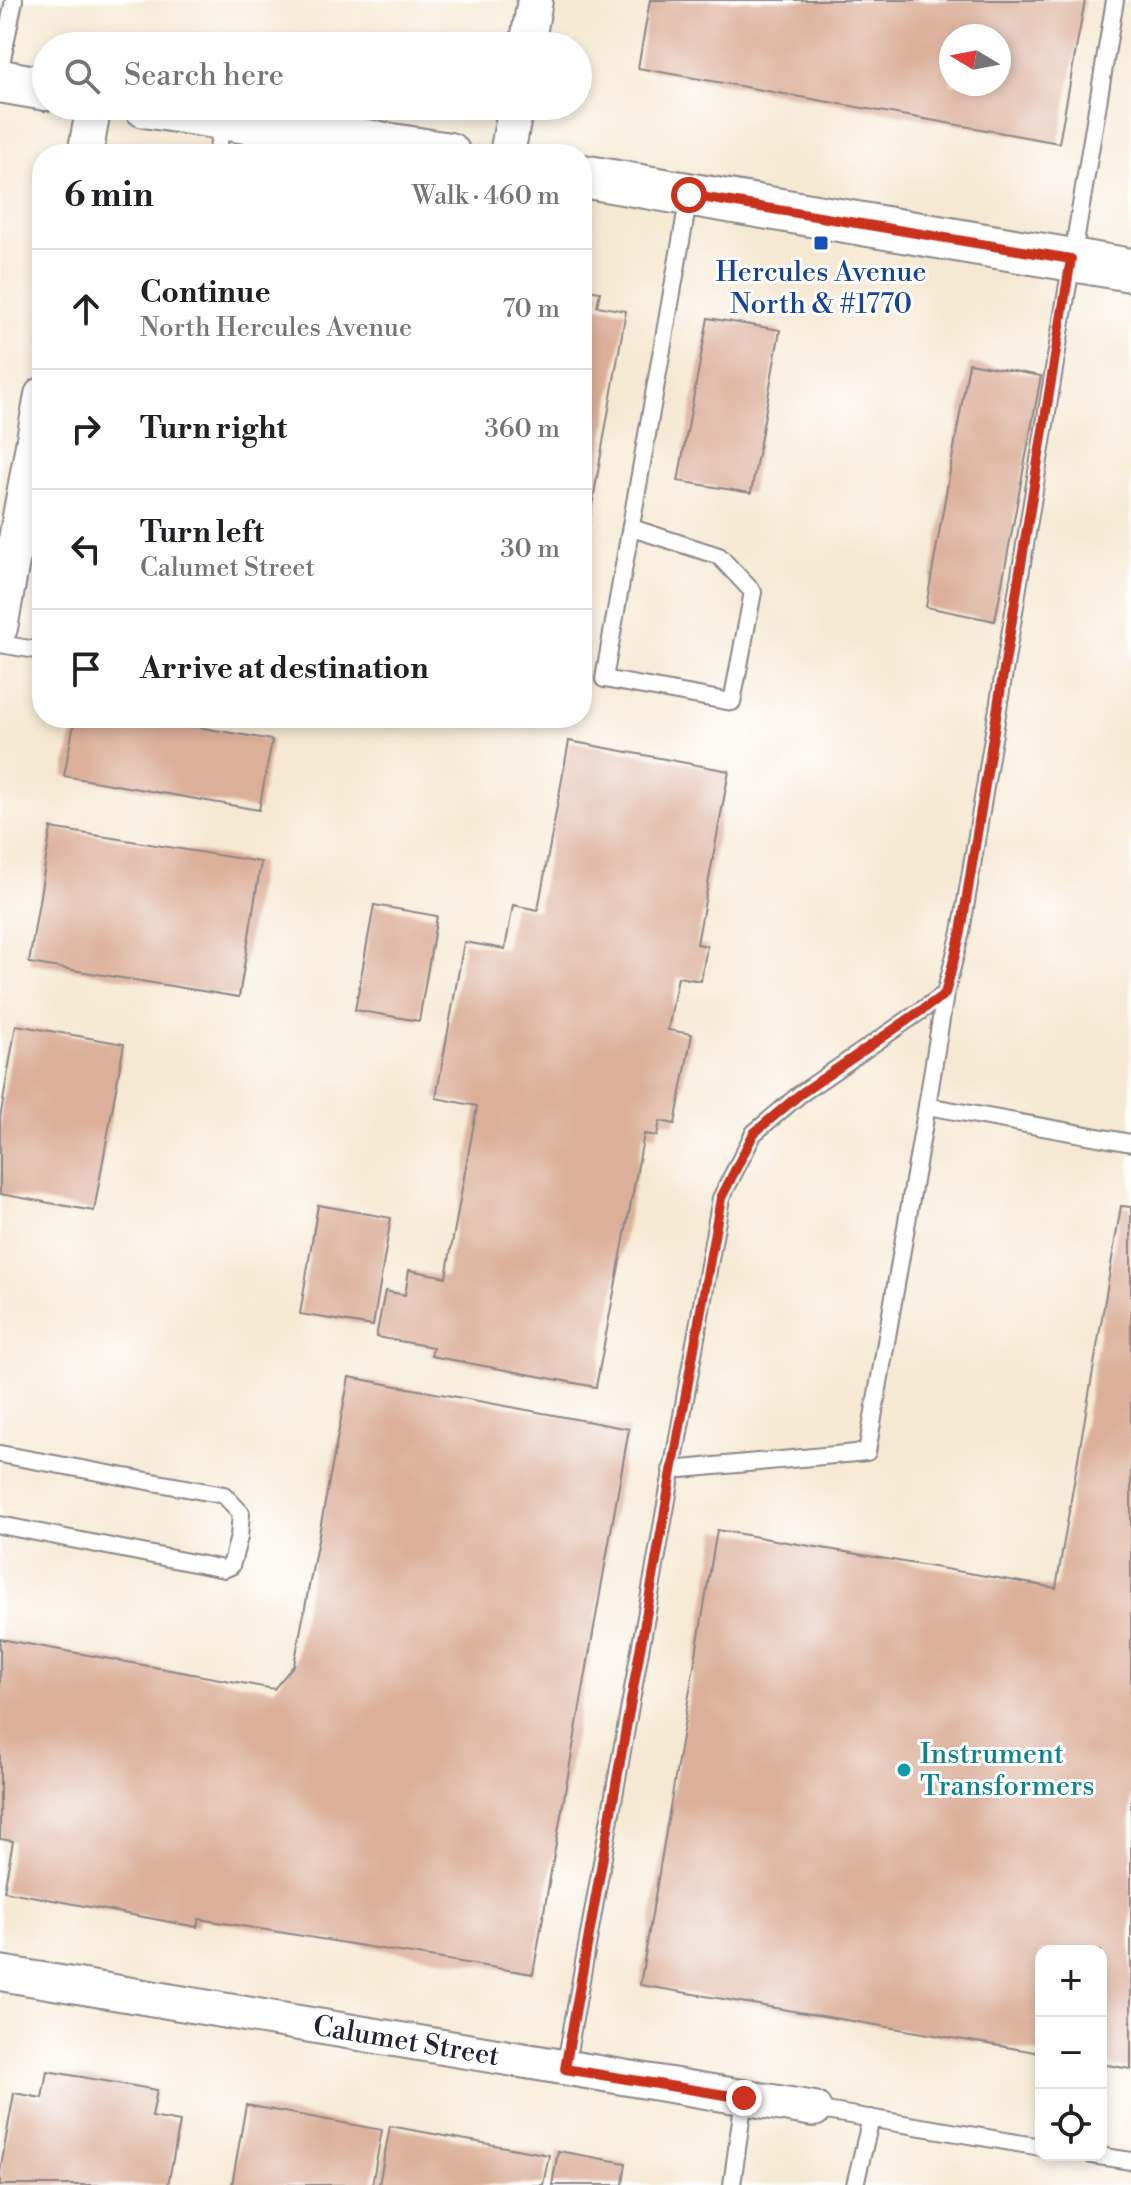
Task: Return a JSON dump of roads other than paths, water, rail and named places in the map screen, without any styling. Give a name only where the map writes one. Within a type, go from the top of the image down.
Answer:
[{"type":"street","points":[[529,32],[535,0]]},
{"type":"street","points":[[0,81],[32,87]]},
{"type":"street","points":[[87,144],[91,120]]},
{"type":"street","points":[[179,120],[220,137],[319,144]]},
{"type":"street","points":[[509,144],[513,120]]},
{"type":"street","points":[[592,178],[1131,270]]},
{"type":"street","points":[[0,628],[32,450]]},
{"type":"street","name":"Calumet Street","points":[[0,1973],[814,2109]]},
{"type":"lane","points":[[0,69],[14,0]]},
{"type":"lane","points":[[671,1470],[867,1452],[945,994],[961,932],[1115,0]]},
{"type":"lane","points":[[632,528],[719,556],[753,592],[732,702],[604,679],[689,195]]},
{"type":"lane","points":[[0,644],[32,649]]},
{"type":"lane","points":[[565,2069],[721,1198],[754,1133],[799,1095],[945,994]]},
{"type":"lane","points":[[927,1106],[1131,1143]]},
{"type":"lane","points":[[0,1454],[224,1495],[241,1513],[239,1537],[231,1566],[224,1569],[0,1525]]},
{"type":"lane","points":[[732,2185],[744,2098]]},
{"type":"lane","points":[[814,2109],[1035,2146]]},
{"type":"lane","points":[[855,2185],[871,2118]]},
{"type":"lane","points":[[1107,2157],[1131,2161]]},
{"type":"place","name":"Hercules Avenue North & #1770","points":[[821,243]]},
{"type":"place","name":"Instrument Transformers","points":[[904,1770]]}]
